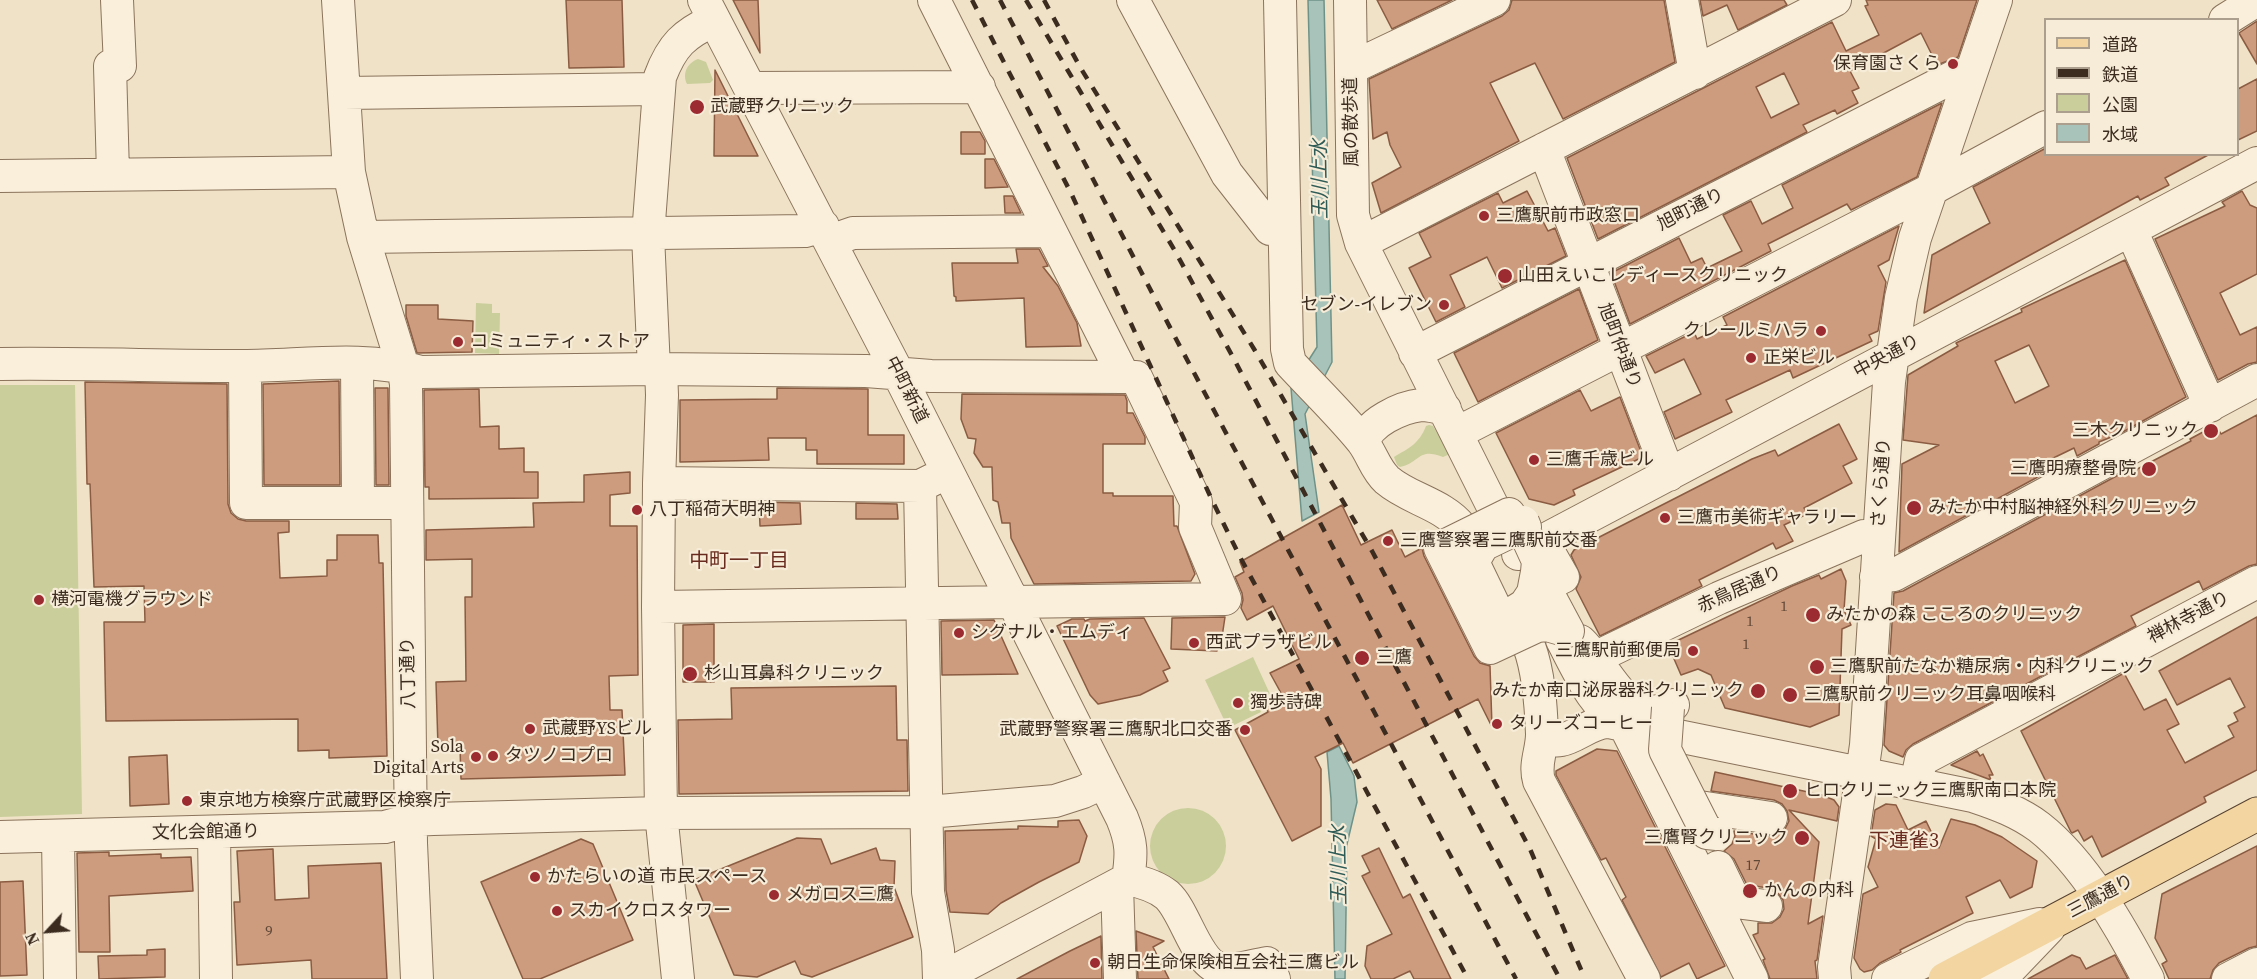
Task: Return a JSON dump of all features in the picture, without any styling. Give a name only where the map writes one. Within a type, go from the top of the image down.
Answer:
[{"type":"main road","name":"三鷹通り","points":[[1945,979],[2257,814]]},
{"type":"street","points":[[113,174],[110,66],[120,66],[117,0]]},
{"type":"street","name":"八丁通り","points":[[338,0],[350,172],[363,237],[404,367],[406,384],[411,820],[417,979]]},
{"type":"street","points":[[934,0],[1124,377]]},
{"type":"street","points":[[1133,0],[1227,174],[1270,229],[1284,228]]},
{"type":"street","points":[[1280,0],[1287,349],[1290,363],[1364,443],[1379,472],[1390,482],[1452,518],[1513,607]]},
{"type":"street","name":"風の散歩道","points":[[1350,0],[1353,215],[1361,243],[1414,353],[1451,421],[1536,564],[1582,678],[1608,718],[1752,979]]},
{"type":"street","points":[[1351,68],[1494,0]]},
{"type":"street","points":[[1682,0],[1695,73]]},
{"type":"street","points":[[1361,243],[1834,0]]},
{"type":"street","name":"さくら通り","points":[[1835,979],[1834,967],[1866,745],[1889,382],[1907,267],[1996,0]]},
{"type":"street","points":[[2228,18],[2257,0]]},
{"type":"street","points":[[678,979],[661,813],[658,607],[662,395],[657,369],[648,235],[658,89],[666,60],[678,42],[709,10]]},
{"type":"street","name":"中町新道","points":[[709,10],[898,373],[934,479],[1013,602],[1130,835],[1132,853],[1122,882],[1120,979]]},
{"type":"street","name":"旭町通り","points":[[1414,353],[1957,75],[1969,79]]},
{"type":"street","points":[[751,88],[979,87]]},
{"type":"street","points":[[344,93],[658,89]]},
{"type":"street","points":[[1364,443],[1365,436],[1375,423],[1397,412],[1420,405],[1451,421],[1620,349],[1932,189],[2044,128]]},
{"type":"street","name":"旭町仲通り","points":[[1544,149],[1669,476]]},
{"type":"street","name":"中央通り","points":[[1536,564],[1669,476],[1894,354],[2257,163]]},
{"type":"street","points":[[0,176],[350,172]]},
{"type":"street","points":[[2131,230],[2210,406]]},
{"type":"street","points":[[363,237],[648,235],[805,231],[826,234],[1050,231]]},
{"type":"street","points":[[357,363],[358,502]]},
{"type":"street","points":[[0,364],[245,366],[357,363],[404,367],[421,372],[657,369],[898,373],[931,376],[1136,377],[1196,502],[1195,527],[1225,599],[658,607]]},
{"type":"street","points":[[245,366],[246,503],[406,503]]},
{"type":"street","points":[[1876,577],[1894,575],[2257,380]]},
{"type":"street","points":[[659,483],[934,479],[922,604],[928,892],[938,950],[940,979],[1122,882],[1145,882],[1166,894],[1177,906],[1209,963],[1220,969],[1270,971]]},
{"type":"street","points":[[1536,564],[1547,625],[1537,626],[1490,648],[1440,548],[1509,514],[1536,564],[1620,695],[1642,710],[1657,712],[1673,705],[1670,759],[1706,813],[1708,848],[1734,902],[1766,906]]},
{"type":"street","name":"赤鳥居通り","points":[[1605,652],[1719,598],[1864,536],[1878,537]]},
{"type":"street","points":[[1471,544],[1536,564]]},
{"type":"street","points":[[1483,544],[1536,564],[1533,593],[1525,605],[1513,607],[1501,620],[1473,562],[1483,544]]},
{"type":"street","name":"禅林寺通り","points":[[1916,784],[1921,760],[2257,582]]},
{"type":"street","points":[[1529,646],[1534,660],[1542,734],[1536,770],[1539,781],[1644,979]]},
{"type":"street","points":[[1542,734],[1548,740],[1561,741],[1608,718],[1973,796],[1999,804],[2022,816],[2060,845],[2100,898],[2148,979]]},
{"type":"street","name":"文化会館通り","points":[[0,837],[386,827],[411,820],[661,813],[928,812],[1055,801],[1104,782]]},
{"type":"street","points":[[1706,813],[1771,818]]},
{"type":"street","points":[[214,833],[216,979]]},
{"type":"street","points":[[58,836],[60,979]]},
{"type":"street","points":[[1888,979],[1972,938],[2056,921]]},
{"type":"street","points":[[1996,979],[2004,975],[2056,921]]},
{"type":"street","points":[[2228,979],[2257,964]]},
{"type":"green space","points":[[698,59],[706,62],[713,80],[710,83],[687,84],[686,69]]},
{"type":"green space","points":[[476,303],[492,304],[492,313],[500,313],[499,354],[475,353]]},
{"type":"green space","name":"横河電機グラウンド","points":[[0,385],[75,385],[82,814],[0,817]]},
{"type":"green space","points":[[1429,425],[1433,426],[1450,454],[1443,457],[1424,454],[1407,465],[1400,467],[1397,465],[1394,457],[1413,445]]},
{"type":"green space","points":[[1253,657],[1270,694],[1256,701],[1261,712],[1228,728],[1205,680]]},
{"type":"green space","points":[[1188,808],[1202,811],[1215,819],[1223,832],[1226,846],[1223,860],[1215,873],[1202,881],[1188,884],[1174,881],[1161,873],[1153,860],[1150,846],[1153,832],[1161,819],[1174,811]]},
{"type":"water","name":"玉川上水","points":[[1308,0],[1324,0],[1332,362],[1305,414],[1319,512],[1302,521],[1291,388],[1317,347]]},
{"type":"water","name":"玉川上水","points":[[1339,746],[1354,776],[1357,802],[1347,844],[1345,979],[1335,979],[1331,799],[1327,752]]},
{"type":"building","points":[[566,0],[622,0],[624,67],[569,68]]},
{"type":"building","points":[[733,0],[758,0],[760,53]]},
{"type":"building","points":[[1377,0],[1452,0],[1392,29]]},
{"type":"building","points":[[1512,0],[1664,0],[1675,62],[1563,119],[1535,63],[1490,83],[1519,141],[1381,213],[1372,183],[1401,167],[1390,145],[1387,132],[1373,139],[1369,79],[1502,16],[1509,10]]},
{"type":"building","points":[[1700,0],[1784,0],[1787,5],[1738,30],[1727,5],[1703,16]]},
{"type":"building","points":[[1866,0],[1977,0],[1958,57],[1937,65],[1921,33],[1850,71],[1859,88],[1852,91],[1858,103],[1837,114],[1835,110],[1803,125],[1807,132],[1598,239],[1567,158],[1832,22],[1846,51],[1879,35],[1865,6],[1868,5]],"holes":[[[1784,73],[1799,104],[1771,118],[1756,87]]]},
{"type":"building","points":[[2257,21],[2257,64],[2239,33]]},
{"type":"building","points":[[715,70],[758,156],[714,156]]},
{"type":"building","points":[[2257,79],[2257,131],[2239,140],[2239,88]]},
{"type":"building","points":[[1942,103],[1917,177],[1851,210],[1847,204],[1768,244],[1771,251],[1630,324],[1611,273],[1679,238],[1691,263],[1702,258],[1707,268],[1742,251],[1723,215],[1751,201],[1762,224],[1793,208],[1782,185]]},
{"type":"building","points":[[961,132],[980,132],[985,141],[985,154],[961,154]]},
{"type":"building","points":[[2044,149],[2044,156],[2206,156],[2165,178],[2169,185],[2140,200],[2138,196],[1924,313],[1932,255],[1990,223],[1973,187]]},
{"type":"building","points":[[985,159],[994,159],[1008,187],[985,188]]},
{"type":"building","points":[[1527,191],[1548,231],[1555,228],[1566,256],[1502,288],[1487,257],[1450,275],[1465,307],[1436,322],[1409,268],[1431,257],[1419,233],[1498,193],[1503,203]]},
{"type":"building","points":[[2242,191],[2250,205],[2257,208],[2257,274],[2220,293],[2240,335],[2257,327],[2257,362],[2248,364],[2218,380],[2155,239],[2225,206],[2222,202]]},
{"type":"building","points":[[1004,196],[1013,196],[1021,213],[1005,213]]},
{"type":"building","points":[[1899,226],[1889,260],[1878,266],[1886,282],[1878,331],[1869,335],[1872,341],[1793,378],[1790,370],[1726,400],[1732,412],[1675,439],[1664,412],[1701,394],[1684,359],[1655,373],[1646,356],[1694,332],[1697,339],[1727,325],[1723,317]]},
{"type":"building","points":[[1016,249],[1039,249],[1048,266],[1043,267],[1058,286],[1077,323],[1081,346],[1026,347],[1024,298],[956,301],[952,263],[1018,263]]},
{"type":"building","points":[[2125,260],[2186,397],[2121,433],[2099,442],[2077,456],[2074,448],[2043,463],[2047,472],[1899,552],[1902,464],[1939,445],[1903,440],[1908,375],[1958,346],[1956,343],[2022,312],[2021,309]],"holes":[[[2029,345],[2049,386],[2015,403],[1995,361]]]},
{"type":"building","points":[[1579,289],[1598,340],[1478,402],[1454,353]]},
{"type":"building","points":[[406,305],[438,305],[438,319],[473,321],[472,352],[417,353],[406,316]]},
{"type":"building","points":[[339,381],[340,485],[264,485],[263,384]]},
{"type":"building","points":[[85,382],[227,384],[228,504],[231,513],[238,519],[289,521],[289,532],[278,533],[280,578],[327,576],[327,560],[337,560],[337,535],[378,535],[379,563],[383,563],[387,756],[329,758],[329,750],[298,751],[298,719],[106,721],[104,622],[145,622],[144,586],[94,587],[90,484],[87,484]]},
{"type":"building","points":[[375,388],[388,388],[389,485],[376,485]]},
{"type":"building","points":[[777,388],[868,389],[868,435],[904,435],[904,464],[817,464],[817,450],[806,450],[806,438],[768,438],[769,460],[680,462],[680,400],[777,399]]},
{"type":"building","points":[[479,389],[480,427],[499,426],[499,449],[524,448],[524,472],[538,472],[538,498],[429,499],[429,487],[425,487],[424,390]]},
{"type":"building","points":[[1580,390],[1591,411],[1620,397],[1643,457],[1573,490],[1575,495],[1554,505],[1529,499],[1496,433]]},
{"type":"building","points":[[962,394],[1125,395],[1127,413],[1133,413],[1145,437],[1145,444],[1103,444],[1103,493],[1113,493],[1113,496],[1173,496],[1174,526],[1177,526],[1195,574],[1191,581],[1034,584],[1011,538],[1010,523],[1002,523],[998,502],[993,500],[992,467],[983,467],[974,453],[976,439],[968,438],[961,419]]},
{"type":"building","points":[[2257,415],[2257,564],[2203,590],[2199,581],[2131,616],[2136,626],[1913,744],[1906,750],[1903,757],[1889,751],[1884,745],[1894,593],[1903,591],[2122,473],[2124,476],[2191,441],[2190,439],[2216,425],[2221,434]]},
{"type":"building","points":[[1839,424],[1857,459],[1843,466],[1852,483],[1804,508],[1807,514],[1784,525],[1793,541],[1776,549],[1773,543],[1699,580],[1702,586],[1600,636],[1576,589],[1581,577],[1571,555],[1574,550],[1752,459],[1775,450],[1778,456]]},
{"type":"building","points":[[630,472],[630,493],[610,495],[610,526],[637,526],[638,675],[609,676],[610,710],[622,710],[625,775],[461,779],[460,747],[438,747],[436,682],[466,681],[465,597],[472,597],[472,559],[426,560],[426,530],[534,527],[533,503],[584,502],[584,475]]},
{"type":"building","points":[[759,502],[800,503],[801,524],[760,526]]},
{"type":"building","points":[[856,503],[897,504],[898,519],[856,519]]},
{"type":"building","points":[[1342,505],[1361,545],[1392,530],[1405,557],[1422,548],[1474,656],[1480,663],[1490,666],[1492,727],[1478,699],[1353,763],[1343,743],[1315,757],[1321,769],[1321,826],[1292,841],[1235,730],[1268,712],[1263,702],[1281,693],[1270,673],[1299,659],[1273,606],[1247,620],[1241,608],[1242,593],[1235,577],[1244,572],[1240,562]]},
{"type":"building","points":[[1841,569],[1846,581],[1844,610],[1851,625],[1842,629],[1839,715],[1810,727],[1725,708],[1711,675],[1698,669],[1681,675],[1668,645],[1792,586],[1819,575],[1821,579]]},
{"type":"building","name":"西武プラザビル","points":[[1225,617],[1217,651],[1171,649],[1172,618]]},
{"type":"building","points":[[2257,617],[2257,770],[2204,797],[2206,802],[2102,857],[2092,836],[2084,841],[2078,830],[2071,832],[2021,731],[2124,673],[2144,710],[2166,699],[2179,724],[2167,730],[2185,763],[2234,737],[2228,726],[2238,721],[2234,713],[2245,707],[2230,678],[2177,705],[2159,671]]},
{"type":"building","points":[[1144,618],[1170,668],[1163,671],[1168,681],[1140,695],[1098,704],[1090,695],[1057,626],[1072,619],[1084,619],[1085,621]]},
{"type":"building","points":[[994,620],[1018,674],[942,675],[941,621]]},
{"type":"building","points":[[714,624],[714,682],[683,682],[683,625]]},
{"type":"building","points":[[896,686],[897,740],[907,740],[908,791],[679,794],[678,720],[732,719],[731,688]]},
{"type":"building","points":[[1597,749],[1617,751],[1725,966],[1697,979],[1689,963],[1661,977],[1622,900],[1626,897],[1606,858],[1601,860],[1556,775],[1556,771]]},
{"type":"building","points":[[1977,751],[1980,756],[1983,754],[1993,775],[1989,775],[1991,780],[1951,765]]},
{"type":"building","points":[[167,755],[169,804],[130,806],[129,757]]},
{"type":"building","points":[[1715,772],[1822,795],[1834,800],[1839,807],[1837,821],[1789,810],[1819,842],[1808,924],[1823,916],[1815,961],[1817,979],[1770,979],[1763,960],[1765,959],[1753,935],[1758,933],[1758,923],[1772,923],[1780,917],[1784,909],[1783,900],[1777,892],[1769,888],[1747,885],[1734,859],[1724,851],[1732,844],[1734,831],[1768,836],[1778,834],[1785,829],[1789,821],[1787,811],[1782,804],[1774,800],[1711,791]]},
{"type":"building","points":[[1886,804],[1896,805],[1908,830],[1926,821],[1939,848],[1951,819],[1975,825],[2002,837],[2037,861],[2032,887],[2010,898],[2000,880],[1966,897],[1973,913],[1900,950],[1901,952],[1872,970],[1864,972],[1854,958],[1863,894],[1878,887],[1868,867],[1876,839],[1871,836],[1875,810]]},
{"type":"building","points":[[1079,820],[1087,836],[1079,862],[1001,903],[988,914],[950,912],[946,890],[945,831],[1018,829],[1018,826],[1058,827],[1058,821]]},
{"type":"building","points":[[797,838],[821,839],[831,864],[876,848],[880,860],[895,861],[894,887],[913,937],[812,977],[801,974],[795,961],[757,977],[734,975],[694,880]]},
{"type":"building","name":"スカイクロスタワー","points":[[581,839],[593,844],[633,940],[540,979],[523,979],[481,882]]},
{"type":"building","points":[[2257,846],[2257,946],[2219,963],[2210,979],[2169,979],[2162,964],[2167,961],[2155,938],[2162,894]]},
{"type":"building","points":[[1379,848],[1403,898],[1410,894],[1451,979],[1414,979],[1410,971],[1393,979],[1371,979],[1365,966],[1367,946],[1392,934],[1362,876],[1370,872],[1362,856]]},
{"type":"building","points":[[273,849],[275,900],[309,898],[308,866],[381,863],[387,979],[312,979],[311,960],[237,965],[234,902],[240,902],[237,851]]},
{"type":"building","points":[[109,852],[109,856],[161,854],[161,858],[191,857],[193,891],[109,896],[110,952],[79,952],[77,853]]},
{"type":"building","points":[[23,881],[27,975],[0,976],[0,882]]},
{"type":"building","points":[[1136,931],[1164,941],[1153,947],[1169,979],[1138,979]]},
{"type":"building","points":[[1101,936],[1102,979],[1017,979],[1070,951]]},
{"type":"building","points":[[165,949],[165,977],[99,979],[98,956],[147,955],[147,950]]},
{"type":"building","points":[[2072,955],[2080,958],[2086,969],[2115,955],[2128,979],[2028,979]]},
{"type":"railway","points":[[972,0],[1071,193],[1240,557],[1468,979]]},
{"type":"railway","points":[[1000,0],[1175,337],[1516,979]]},
{"type":"railway","points":[[1026,0],[1175,251],[1560,979]]},
{"type":"railway","points":[[1044,0],[1080,67],[1254,349],[1372,551],[1530,849],[1585,979]]},
{"type":"place","name":"保育園さくら","points":[[1953,64]]},
{"type":"place","name":"武蔵野クリニック","points":[[697,107]]},
{"type":"place","name":"三鷹駅前市政窓口","points":[[1484,216]]},
{"type":"place","name":"山田えいこレディースクリニック","points":[[1505,276]]},
{"type":"place","name":"セブン-イレブン","points":[[1444,305]]},
{"type":"place","name":"クレールミハラ","points":[[1821,331]]},
{"type":"place","name":"コミュニティ・ストア","points":[[458,342]]},
{"type":"place","name":"正栄ビル","points":[[1751,358]]},
{"type":"place","name":"三木クリニック","points":[[2211,431]]},
{"type":"place","name":"三鷹千歳ビル","points":[[1534,460]]},
{"type":"place","name":"三鷹明療整骨院","points":[[2149,469]]},
{"type":"place","name":"みたか中村脳神経外科クリニック","points":[[1914,508]]},
{"type":"place","name":"八丁稲荷大明神","points":[[637,510]]},
{"type":"place","name":"三鷹市美術ギャラリー","points":[[1665,518]]},
{"type":"place","name":"三鷹警察署三鷹駅前交番","points":[[1388,541]]},
{"type":"place","name":"横河電機グラウンド","points":[[39,600]]},
{"type":"place","name":"みたかの森 こころのクリニック","points":[[1813,615]]},
{"type":"place","name":"シグナル・エムディ","points":[[959,633]]},
{"type":"place","name":"西武プラザビル","points":[[1194,643]]},
{"type":"place","name":"三鷹駅前郵便局","points":[[1693,651]]},
{"type":"place","name":"三鷹","points":[[1362,658]]},
{"type":"place","name":"三鷹駅前たなか糖尿病・内科クリニック","points":[[1817,667]]},
{"type":"place","name":"杉山耳鼻科クリニック","points":[[690,674]]},
{"type":"place","name":"みたか南口泌尿器科クリニック","points":[[1758,691]]},
{"type":"place","name":"三鷹駅前クリニック耳鼻咽喉科","points":[[1790,695]]},
{"type":"place","name":"獨歩詩碑","points":[[1238,703]]},
{"type":"place","name":"タリーズコーヒー","points":[[1497,724]]},
{"type":"place","name":"武蔵野YSビル","points":[[530,729]]},
{"type":"place","name":"武蔵野警察署三鷹駅北口交番","points":[[1245,730]]},
{"type":"place","name":"タツノコプロ","points":[[493,756]]},
{"type":"place","name":"Sola Digital Arts","points":[[476,757]]},
{"type":"place","name":"ヒロクリニック三鷹駅南口本院","points":[[1790,791]]},
{"type":"place","name":"東京地方検察庁武蔵野区検察庁","points":[[187,801]]},
{"type":"place","name":"三鷹腎クリニック","points":[[1802,838]]},
{"type":"place","name":"かたらいの道 市民スペース","points":[[535,877]]},
{"type":"place","name":"かんの内科","points":[[1750,891]]},
{"type":"place","name":"メガロス三鷹","points":[[774,895]]},
{"type":"place","name":"スカイクロスタワー","points":[[557,911]]},
{"type":"place","name":"朝日生命保険相互会社三鷹ビル","points":[[1095,963]]},
{"type":"district","name":"中町一丁目","points":[[739,562]]},
{"type":"district","name":"下連雀3","points":[[1904,842]]}]
